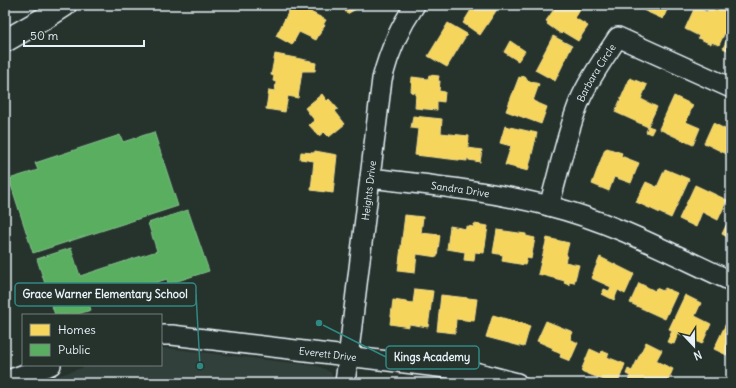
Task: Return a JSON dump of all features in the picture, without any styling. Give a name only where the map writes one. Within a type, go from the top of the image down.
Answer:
[{"type":"highway","points":[[5,41],[65,5]]},
{"type":"street","name":"Heights Drive","points":[[345,383],[382,79],[389,53],[399,30],[415,5]]},
{"type":"street","name":"Barbara Circle","points":[[549,206],[580,100],[593,75],[618,37],[731,88]]},
{"type":"street","name":"Sandra Drive","points":[[370,178],[491,193],[549,206],[612,227],[731,281]]},
{"type":"street","name":"Everett Drive","points":[[162,335],[471,371],[517,383]]},
{"type":"street","points":[[5,381],[48,366]]},
{"type":"shaded area","points":[[162,348],[317,366],[331,373],[334,383],[37,383],[87,366],[162,366]]},
{"type":"building: Homes","points":[[292,5],[297,5],[326,20],[323,25],[325,25],[316,40],[299,32],[292,45],[276,36]]},
{"type":"building: Homes","points":[[342,5],[363,5],[347,14]]},
{"type":"building: Homes","points":[[464,5],[500,5],[480,35],[463,23],[471,10]]},
{"type":"building: Homes","points":[[557,5],[583,5],[575,18],[588,26],[578,41],[563,32],[561,34],[547,24],[548,22],[546,21]]},
{"type":"building: Homes","points":[[645,5],[669,5],[663,19],[643,10]]},
{"type":"building: Homes","points":[[676,5],[686,5],[684,9]]},
{"type":"building: Homes","points":[[710,5],[717,5],[731,12],[731,20],[719,45],[711,42],[711,44],[698,38],[699,36],[685,29],[695,7],[707,12]]},
{"type":"building: Homes","points":[[448,23],[467,34],[447,67],[428,56]]},
{"type":"building: Homes","points":[[731,31],[731,52],[723,48]]},
{"type":"building: Homes","points":[[553,36],[572,46],[555,81],[535,70]]},
{"type":"building: Homes","points":[[510,41],[525,51],[518,61],[504,52]]},
{"type":"building: Homes","points":[[275,54],[316,63],[315,71],[302,71],[298,98],[288,96],[285,112],[266,109],[269,90],[275,91],[276,82],[273,81],[274,76],[271,75]]},
{"type":"building: Homes","points":[[429,75],[439,76],[439,91],[445,92],[444,102],[437,101],[437,110],[415,108],[416,93],[411,92],[412,77],[428,79]]},
{"type":"building: Homes","points":[[522,76],[527,78],[526,80],[539,84],[533,101],[547,107],[541,124],[506,111],[519,77],[521,78]]},
{"type":"building: Homes","points":[[630,78],[647,85],[641,99],[657,107],[648,126],[654,128],[651,134],[646,132],[648,127],[615,112]]},
{"type":"building: Homes","points":[[322,94],[327,101],[329,99],[338,109],[335,111],[345,124],[329,137],[324,132],[319,136],[309,125],[315,121],[305,108]]},
{"type":"building: Homes","points":[[674,96],[693,105],[686,122],[700,128],[693,145],[659,129]]},
{"type":"building: Homes","points":[[413,116],[442,119],[441,133],[469,136],[468,148],[482,150],[480,162],[469,160],[467,158],[467,161],[415,155],[418,129],[411,128]]},
{"type":"building: Homes","points":[[713,123],[727,130],[729,127],[731,128],[731,156],[704,143]]},
{"type":"building: Homes","points":[[505,126],[537,133],[528,171],[505,165],[511,146],[500,143]]},
{"type":"building: Homes","points":[[607,148],[622,153],[621,156],[639,163],[631,183],[614,177],[609,191],[592,184],[605,149]]},
{"type":"building: Homes","points":[[315,151],[337,155],[333,193],[311,190],[314,161],[300,159],[301,152],[314,153]]},
{"type":"building: Homes","points":[[665,169],[689,179],[671,218],[636,202],[646,182],[657,187]]},
{"type":"building: Homes","points":[[695,185],[727,200],[718,220],[702,212],[696,227],[679,219]]},
{"type":"building: Homes","points":[[405,215],[423,217],[421,233],[440,235],[437,257],[417,254],[415,273],[398,271]]},
{"type":"building: Homes","points":[[731,215],[731,239],[722,234]]},
{"type":"building: Homes","points":[[474,224],[488,226],[484,253],[475,252],[474,261],[464,260],[465,252],[447,249],[450,226],[466,229],[466,226],[474,227]]},
{"type":"building: Homes","points":[[497,230],[526,234],[526,236],[535,238],[531,259],[527,258],[525,265],[502,261],[503,255],[493,253]]},
{"type":"building: Homes","points":[[547,238],[569,243],[565,262],[579,265],[574,283],[569,282],[569,285],[564,283],[565,281],[538,274]]},
{"type":"building: Homes","points":[[600,257],[634,274],[625,294],[618,290],[614,300],[602,294],[604,289],[609,291],[611,287],[591,278]]},
{"type":"building: Homes","points":[[639,283],[655,291],[656,288],[663,291],[665,288],[677,293],[665,319],[630,303]]},
{"type":"building: Homes","points":[[415,289],[433,291],[428,327],[409,324],[409,327],[390,324],[393,300],[413,303]]},
{"type":"building: Homes","points":[[441,295],[477,299],[474,321],[456,319],[455,333],[437,331]]},
{"type":"building: Homes","points":[[685,295],[701,303],[695,316],[711,324],[702,344],[669,329]]},
{"type":"building: Homes","points":[[493,315],[530,326],[524,347],[486,337]]},
{"type":"building: Homes","points":[[730,315],[731,316],[731,357],[714,349]]},
{"type":"building: Homes","points":[[546,321],[573,332],[570,339],[578,343],[570,361],[560,357],[561,354],[552,350],[553,348],[537,341]]},
{"type":"building: Homes","points":[[672,331],[678,334],[674,344],[667,342]]},
{"type":"building: Homes","points":[[646,342],[662,350],[656,361],[673,369],[667,383],[627,383],[630,376],[626,374],[628,369],[632,371]]},
{"type":"building: Homes","points":[[590,349],[601,354],[602,351],[609,354],[607,357],[625,364],[618,383],[611,383],[581,371]]},
{"type":"building: Public","points":[[154,132],[178,206],[33,253],[9,179],[38,170],[35,163],[120,135],[123,142]]},
{"type":"building: Public","points":[[188,210],[209,271],[168,284],[167,279],[89,304],[91,310],[78,314],[55,314],[37,259],[71,248],[80,276],[157,251],[148,223]]},
{"type":"place","name":"Kings Academy","points":[[319,323]]},
{"type":"place","name":"Grace Warner Elementary School","points":[[200,366]]}]
